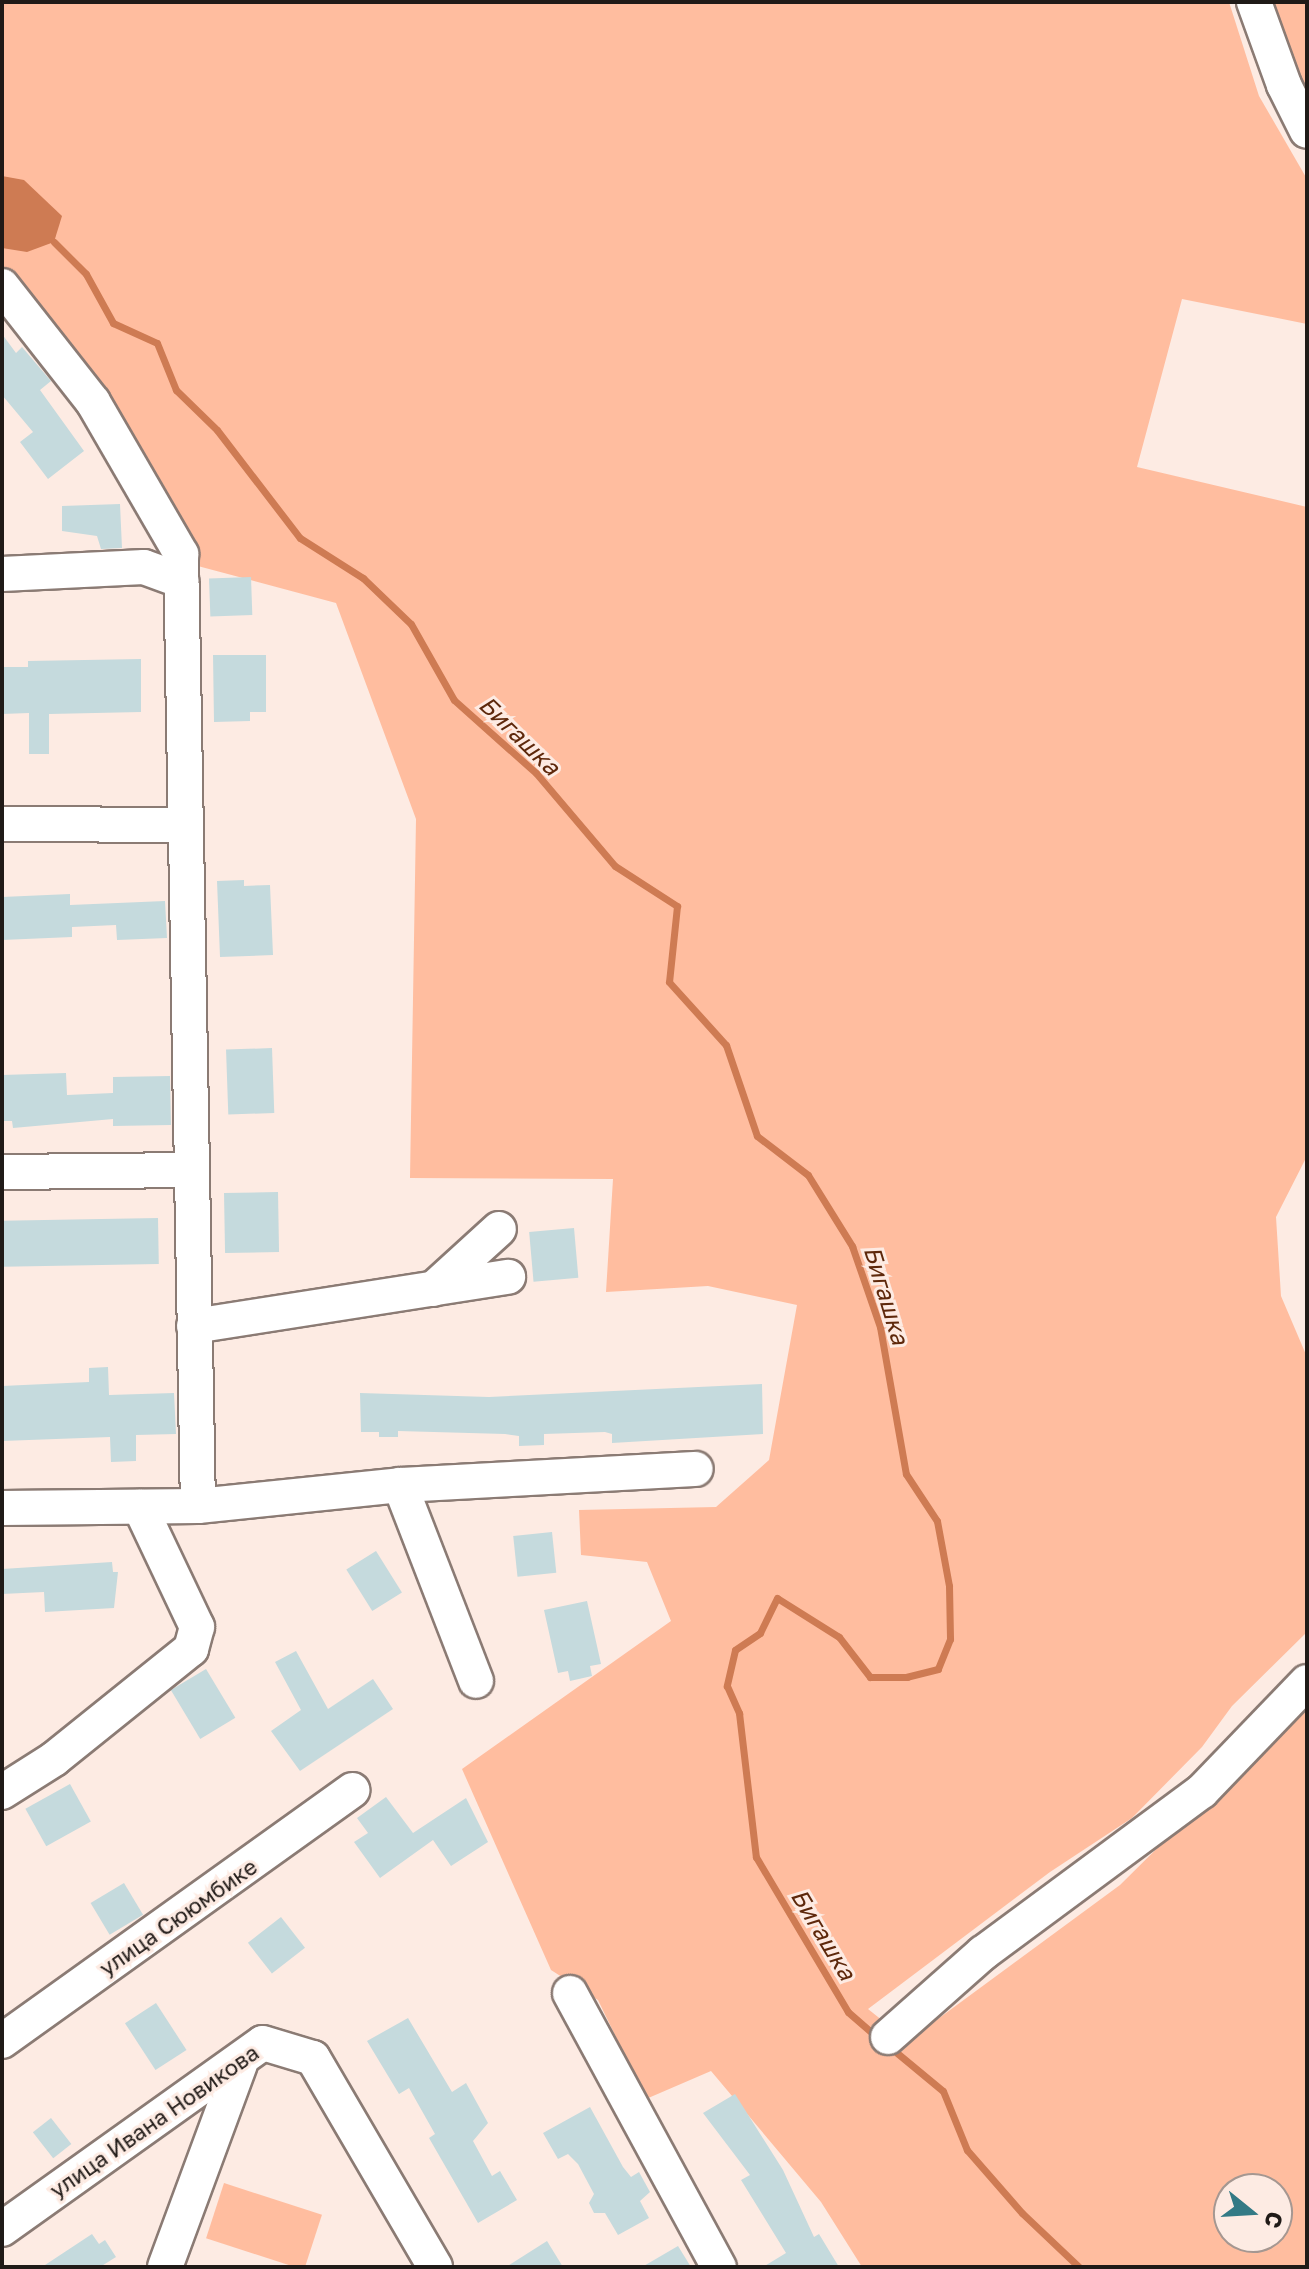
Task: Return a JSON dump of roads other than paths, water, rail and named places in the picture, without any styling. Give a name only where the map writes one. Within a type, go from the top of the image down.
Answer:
[{"type":"street","points":[[1254,2],[1284,85],[1307,131]]},
{"type":"street","points":[[2,286],[93,402],[182,568],[198,1506]]},
{"type":"street","points":[[2,574],[182,568]]},
{"type":"street","points":[[2,824],[184,825]]},
{"type":"street","points":[[2,1172],[191,1170]]},
{"type":"street","points":[[433,1289],[499,1229]]},
{"type":"street","points":[[194,1326],[508,1277]]},
{"type":"street","points":[[2,1508],[198,1506],[400,1485],[696,1469]]},
{"type":"street","points":[[400,1485],[476,1681]]},
{"type":"street","points":[[2,1792],[54,1759],[191,1649],[197,1627],[140,1507]]},
{"type":"street","points":[[888,2037],[983,1953],[1202,1791],[1307,1682]]},
{"type":"street","name":"улица Сююмбике","points":[[2,2041],[352,1790]]},
{"type":"street","points":[[570,1993],[719,2267]]},
{"type":"street","name":"улица Ивана Новикова","points":[[2,2229],[240,2064],[263,2043],[313,2058],[435,2267]]},
{"type":"street","points":[[165,2267],[240,2064]]},
{"type":"waterway","name":"Бигашка","points":[[54,242],[86,274],[113,323],[157,343],[176,390],[217,430],[300,538],[363,578],[411,624],[454,700],[536,773],[615,866],[677,906],[669,982],[726,1045],[757,1136],[808,1175],[852,1246],[880,1327],[906,1474],[937,1521],[949,1586],[950,1639],[938,1669],[907,1677],[870,1677],[839,1637],[777,1598],[760,1633],[735,1650],[727,1686],[739,1713],[756,1857],[848,2012],[878,2038]]},
{"type":"waterway","name":"Бигашка","points":[[891,2048],[943,2091],[967,2150],[1022,2213],[1079,2267]]}]
